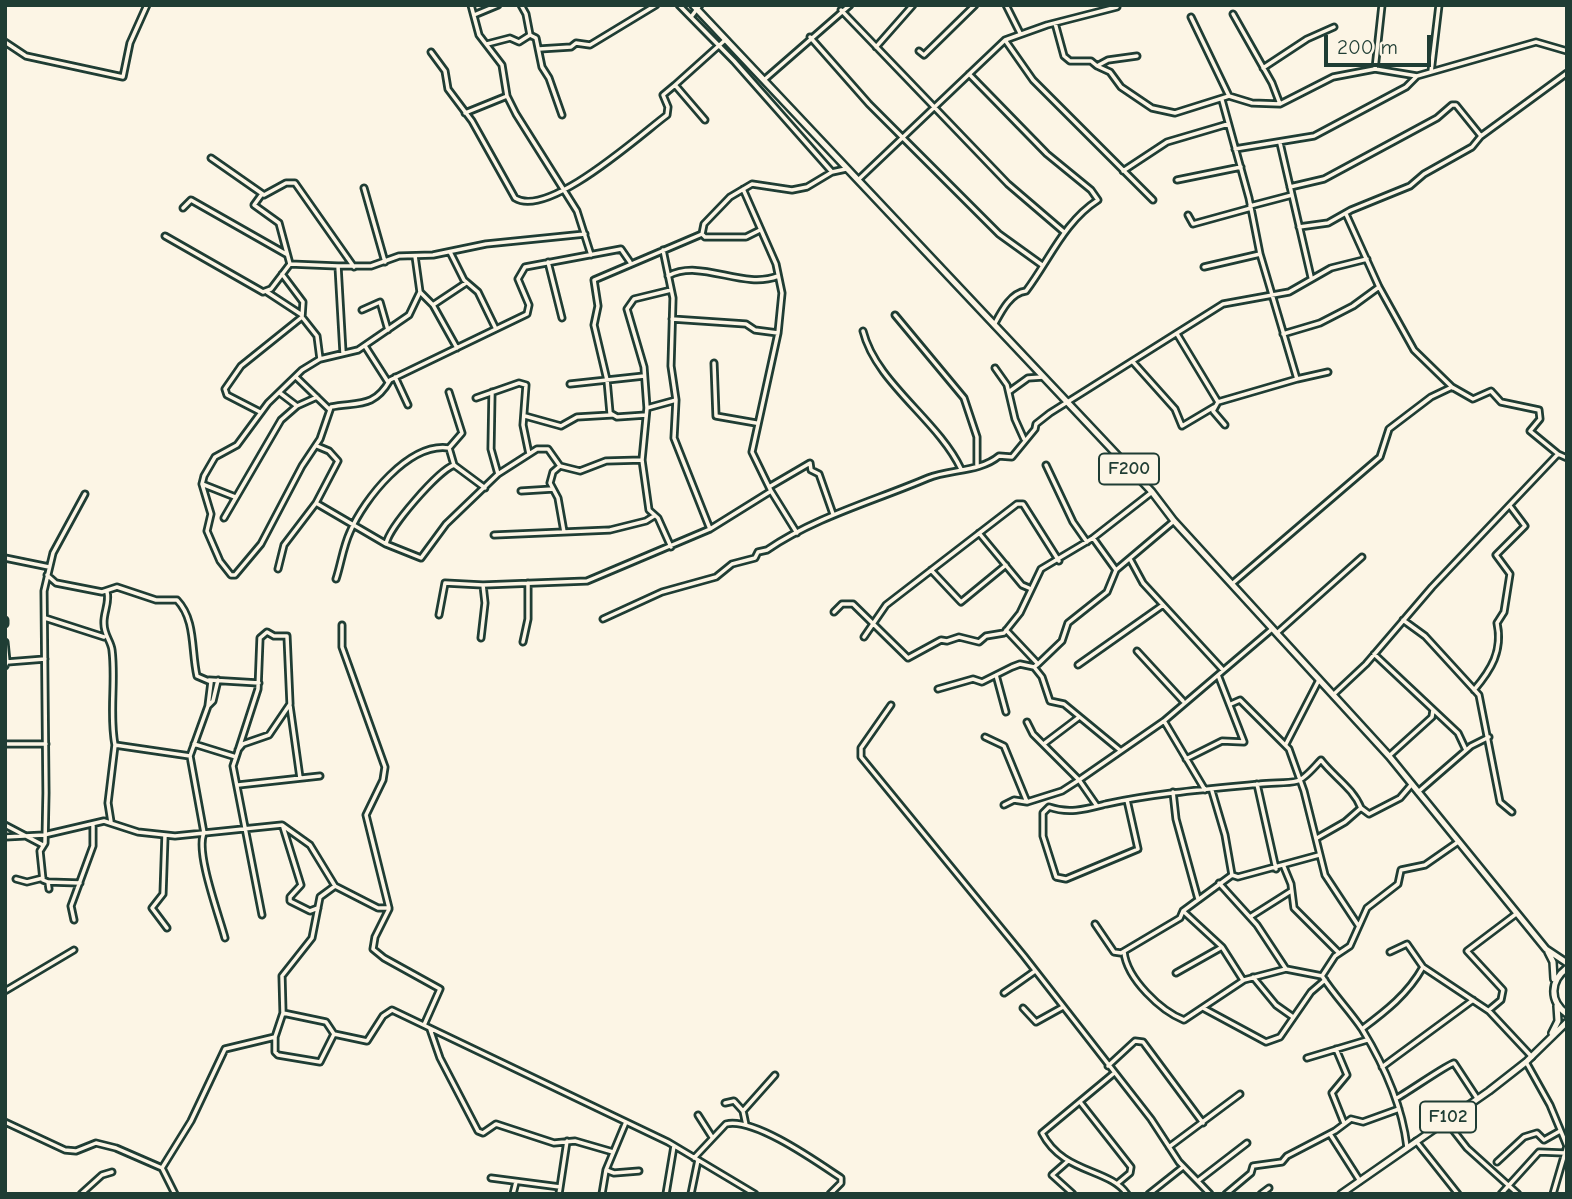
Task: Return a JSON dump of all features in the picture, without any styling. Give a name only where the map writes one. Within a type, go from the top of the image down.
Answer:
[{"type":"main road","name":"F200","points":[[697,7],[724,41],[764,80],[1152,492],[1174,521],[1389,756],[1546,949],[1567,965]]},
{"type":"main road","name":"F200","points":[[1546,949],[1554,969],[1554,983]]},
{"type":"main road","points":[[1567,965],[1554,983],[1557,1004],[1567,1014]]},
{"type":"main road","name":"F102","points":[[1550,1036],[1558,1021],[1557,1004]]},
{"type":"main road","name":"F102","points":[[1341,1194],[1445,1119],[1478,1099],[1526,1062],[1567,1022]]},
{"type":"street","points":[[5,42],[26,56],[123,77],[130,43],[146,5]]},
{"type":"street","points":[[471,5],[479,35],[502,65],[507,96],[532,144],[578,211],[591,255]]},
{"type":"street","points":[[473,15],[498,5]]},
{"type":"street","points":[[521,5],[526,14],[530,35]]},
{"type":"street","points":[[539,49],[571,47],[576,43],[590,45],[656,5]]},
{"type":"street","points":[[679,5],[832,172]]},
{"type":"street","points":[[764,80],[810,37],[850,5]]},
{"type":"street","points":[[876,47],[914,5]]},
{"type":"street","points":[[919,51],[924,55],[975,5]]},
{"type":"street","points":[[1006,5],[1020,33]]},
{"type":"street","points":[[1375,69],[1382,5]]},
{"type":"street","points":[[1431,72],[1439,5]]},
{"type":"street","points":[[858,180],[1005,40],[1020,33],[1117,6]]},
{"type":"street","points":[[691,17],[697,7]]},
{"type":"street","points":[[841,10],[1008,184],[1064,232]]},
{"type":"street","points":[[1233,14],[1280,104]]},
{"type":"street","points":[[1191,17],[1229,96]]},
{"type":"street","points":[[1055,23],[1066,59],[1091,61],[1110,72],[1132,94],[1161,111],[1180,113],[1229,96],[1252,103],[1280,104],[1333,77],[1375,69],[1417,76],[1536,42],[1567,51]]},
{"type":"street","points":[[1262,68],[1334,27]]},
{"type":"street","points":[[487,44],[510,38],[519,42],[530,35]]},
{"type":"street","points":[[530,35],[536,38],[542,67],[549,78],[562,115]]},
{"type":"street","points":[[810,37],[869,104],[906,137],[999,234],[1042,265]]},
{"type":"street","points":[[1005,40],[1033,80],[1153,200]]},
{"type":"street","points":[[431,52],[445,71],[449,89],[515,198],[533,202],[565,191],[667,115],[668,107],[663,95],[724,41]]},
{"type":"street","points":[[1097,66],[1108,60],[1137,56]]},
{"type":"street","points":[[1299,227],[1328,223],[1410,186],[1424,174],[1472,147],[1481,136],[1567,73]]},
{"type":"street","points":[[969,74],[1047,154],[1091,190],[1098,200],[1064,232],[1026,291],[1020,292],[1006,305],[994,325]]},
{"type":"street","points":[[1235,149],[1314,136],[1406,86],[1417,76]]},
{"type":"street","points":[[675,85],[705,120]]},
{"type":"street","points":[[465,113],[507,96]]},
{"type":"street","points":[[1222,100],[1261,254],[1297,379]]},
{"type":"street","points":[[1290,187],[1324,179],[1437,118],[1452,104],[1456,105],[1481,136]]},
{"type":"street","points":[[1124,171],[1167,142],[1228,124]]},
{"type":"street","points":[[1280,143],[1311,278]]},
{"type":"street","points":[[211,158],[241,176],[262,194],[267,195],[286,183],[295,183],[354,267]]},
{"type":"street","points":[[1177,180],[1241,167]]},
{"type":"street","points":[[702,233],[704,224],[730,197],[752,184],[792,190],[807,187],[832,172],[846,169]]},
{"type":"street","points":[[364,188],[385,262]]},
{"type":"street","points":[[743,189],[778,276],[782,293],[778,332],[756,423],[752,452],[769,489],[797,533]]},
{"type":"street","points":[[262,194],[254,205],[279,223],[290,264]]},
{"type":"street","points":[[1188,215],[1193,224],[1292,195]]},
{"type":"street","points":[[183,208],[191,200],[286,254]]},
{"type":"street","points":[[1346,213],[1379,287],[1414,350],[1454,388],[1471,398],[1491,391],[1501,402],[1539,410],[1540,419],[1530,430],[1558,454],[1567,458]]},
{"type":"street","points":[[702,233],[705,237],[746,237],[760,230]]},
{"type":"street","points":[[611,415],[607,380],[594,325],[598,306],[594,280],[615,274],[630,262],[702,233]]},
{"type":"street","points":[[290,264],[354,267],[379,265],[399,256],[585,234]]},
{"type":"street","points":[[165,236],[267,292],[302,316],[317,337],[320,359]]},
{"type":"street","points":[[329,409],[367,403],[384,392],[395,377],[527,314],[530,310],[518,279],[521,270],[548,262],[621,249],[630,262]]},
{"type":"street","points":[[663,250],[671,290],[671,366],[676,400],[674,438],[710,529]]},
{"type":"street","points":[[450,252],[467,283],[478,292],[496,330]]},
{"type":"street","points":[[1204,267],[1261,254]]},
{"type":"street","points":[[329,409],[317,446],[266,530],[261,544],[233,576],[220,561],[207,531],[211,514],[202,484],[215,457],[237,445],[260,412],[279,392],[320,359],[365,345],[409,315],[420,292],[415,256]]},
{"type":"street","points":[[603,619],[662,592],[716,577],[722,569],[755,558],[758,552],[767,550],[833,514],[928,478],[991,462],[999,456],[1012,457],[1024,439],[1035,429],[1036,424],[1081,390],[1133,362],[1223,304],[1296,289],[1311,278],[1340,265],[1367,259]]},
{"type":"street","points":[[548,262],[562,317]]},
{"type":"street","points":[[267,292],[290,264]]},
{"type":"street","points":[[338,266],[344,353]]},
{"type":"street","points":[[668,276],[689,269],[738,280],[766,280],[778,276]]},
{"type":"street","points":[[260,412],[227,395],[225,389],[241,366],[302,316],[303,302],[282,274]]},
{"type":"street","points":[[433,305],[467,283]]},
{"type":"street","points":[[1283,334],[1320,323],[1353,306],[1379,287]]},
{"type":"street","points":[[671,290],[634,299],[627,306],[643,364],[646,415],[642,460],[649,510],[671,547]]},
{"type":"street","points":[[420,292],[433,305],[458,349]]},
{"type":"street","points":[[362,310],[381,303],[388,330]]},
{"type":"street","points":[[895,315],[964,398],[977,437],[977,465]]},
{"type":"street","points":[[672,319],[746,324],[755,330],[778,332]]},
{"type":"street","points":[[863,331],[874,358],[949,447],[961,469]]},
{"type":"street","points":[[1177,334],[1218,402]]},
{"type":"street","points":[[365,345],[388,383]]},
{"type":"street","points":[[1133,362],[1175,409],[1182,426],[1218,402],[1328,372]]},
{"type":"street","points":[[714,363],[716,416],[756,423]]},
{"type":"street","points":[[995,368],[1010,391],[1015,419],[1024,439]]},
{"type":"street","points":[[570,384],[644,376]]},
{"type":"street","points":[[296,377],[329,409]]},
{"type":"street","points":[[395,377],[408,405]]},
{"type":"street","points":[[1010,391],[1028,378],[1043,377]]},
{"type":"street","points":[[476,398],[519,383],[526,385],[524,441],[529,454]]},
{"type":"street","points":[[1233,583],[1380,457],[1389,429],[1431,397],[1454,388]]},
{"type":"street","points":[[279,392],[298,406]]},
{"type":"street","points":[[336,579],[354,524],[393,471],[415,455],[449,448],[462,433],[449,392]]},
{"type":"street","points":[[492,392],[491,449],[498,474]]},
{"type":"street","points":[[225,518],[235,497],[259,462],[273,431],[298,406],[317,397]]},
{"type":"street","points":[[646,408],[676,400]]},
{"type":"street","points":[[1214,407],[1213,411],[1225,425]]},
{"type":"street","points":[[525,416],[561,426],[577,417],[646,415]]},
{"type":"street","points":[[278,569],[284,545],[316,503],[338,461],[329,451],[317,446]]},
{"type":"street","points":[[449,448],[454,465],[485,488]]},
{"type":"street","points":[[316,503],[386,544],[417,558],[424,557],[446,524],[498,474],[537,449],[548,449],[560,466],[580,471],[606,461],[642,460]]},
{"type":"street","points":[[1334,694],[1558,454]]},
{"type":"street","points":[[439,615],[445,583],[483,585],[587,582],[710,529],[810,463],[811,470],[819,474],[833,514]]},
{"type":"street","points":[[386,544],[394,526],[441,472],[454,465]]},
{"type":"street","points":[[1046,465],[1073,522],[1087,542]]},
{"type":"street","points":[[560,466],[551,477],[564,532]]},
{"type":"street","points":[[202,484],[235,497]]},
{"type":"street","points":[[521,491],[553,488]]},
{"type":"street","points":[[834,612],[842,604],[853,604],[908,658],[941,640],[959,637],[979,642],[1006,629],[1020,612],[1041,569],[1059,561],[1093,538],[1152,492]]},
{"type":"street","points":[[80,883],[48,882],[43,878],[40,851],[44,835],[47,575],[85,494]]},
{"type":"street","points":[[864,637],[872,621],[886,604],[1007,510],[1021,503],[1059,561]]},
{"type":"street","points":[[1474,690],[1487,676],[1496,660],[1500,638],[1497,624],[1504,612],[1510,575],[1496,555],[1525,526],[1509,505]]},
{"type":"street","points":[[494,536],[610,530],[646,521],[654,516]]},
{"type":"street","points":[[938,689],[973,679],[982,682],[1020,664],[1036,665],[1062,641],[1068,623],[1107,592],[1116,570],[1174,521]]},
{"type":"street","points":[[979,533],[1022,585],[1030,589]]},
{"type":"street","points":[[1093,538],[1116,570]]},
{"type":"street","points":[[1004,805],[1014,800],[1027,802],[1062,791],[1121,751],[1248,653],[1363,557]]},
{"type":"street","points":[[5,558],[49,567]]},
{"type":"street","points":[[1130,559],[1143,583],[1223,670]]},
{"type":"street","points":[[931,570],[961,602],[1006,565]]},
{"type":"street","points":[[47,575],[56,583],[107,592],[117,587],[156,600],[177,600],[192,631],[197,676],[209,680],[259,683]]},
{"type":"street","points":[[523,642],[528,619],[528,583]]},
{"type":"street","points":[[481,638],[485,603],[483,585]]},
{"type":"street","points":[[107,592],[109,600],[103,620],[106,638],[112,648],[112,730],[115,745],[108,803],[112,812],[111,823]]},
{"type":"street","points":[[1078,665],[1163,605]]},
{"type":"street","points":[[45,618],[106,638]]},
{"type":"street","points":[[1403,620],[1425,636],[1480,699],[1500,802],[1512,813]]},
{"type":"street","points":[[342,625],[342,647],[385,768],[383,780],[366,815],[389,908],[386,921],[375,937],[373,949],[440,989],[424,1025]]},
{"type":"street","points":[[1006,629],[1036,665],[1050,701],[1064,704],[1121,751]]},
{"type":"street","points":[[262,915],[233,766],[259,683],[260,638],[267,632],[274,636],[287,636],[290,704],[300,778]]},
{"type":"street","points":[[5,642],[6,664],[45,659]]},
{"type":"street","points":[[1137,651],[1183,702]]},
{"type":"street","points":[[1374,654],[1458,733],[1466,750]]},
{"type":"street","points":[[996,675],[1006,712]]},
{"type":"street","points":[[1186,759],[1222,741],[1244,742],[1218,675]]},
{"type":"street","points":[[1286,744],[1320,678]]},
{"type":"street","points":[[209,680],[208,706],[190,756],[204,833],[202,839],[206,869],[225,938]]},
{"type":"street","points":[[208,706],[213,701],[218,680]]},
{"type":"street","points":[[1231,704],[1240,700],[1286,744],[1328,883],[1351,911],[1358,925]]},
{"type":"street","points":[[238,750],[243,744],[262,740],[269,735],[290,704]]},
{"type":"street","points":[[891,705],[861,748],[861,757],[1035,971],[1151,1119],[1183,1167],[1199,1180],[1210,1194]]},
{"type":"street","points":[[1389,756],[1432,717],[1433,710]]},
{"type":"street","points":[[1045,743],[1078,718]]},
{"type":"street","points":[[1164,720],[1205,790]]},
{"type":"street","points":[[1027,722],[1033,734],[1045,743],[1079,780],[1097,806]]},
{"type":"street","points":[[985,737],[1004,746],[1027,802]]},
{"type":"street","points":[[1418,792],[1466,750],[1489,737]]},
{"type":"street","points":[[5,744],[19,741],[46,744]]},
{"type":"street","points":[[193,744],[236,757]]},
{"type":"street","points":[[115,745],[190,756]]},
{"type":"street","points":[[1127,800],[1138,849],[1066,879],[1056,877],[1043,836],[1045,809],[1085,811],[1097,806],[1127,800],[1173,792],[1212,791],[1298,781],[1321,760],[1336,778],[1354,793],[1361,808],[1369,814],[1400,797],[1412,784]]},
{"type":"street","points":[[237,785],[320,776]]},
{"type":"street","points":[[1257,784],[1276,869]]},
{"type":"street","points":[[1212,791],[1225,835],[1232,875]]},
{"type":"street","points":[[1173,792],[1176,819],[1198,899]]},
{"type":"street","points":[[1316,838],[1345,822],[1361,808]]},
{"type":"street","points":[[5,837],[44,835],[93,824],[111,823],[138,832],[165,835],[282,825],[310,845],[335,886],[378,908],[389,908]]},
{"type":"street","points":[[74,920],[71,906],[93,846],[93,824]]},
{"type":"street","points":[[5,825],[43,845]]},
{"type":"street","points":[[282,825],[301,885],[290,897],[290,901],[310,911],[318,908]]},
{"type":"street","points":[[165,835],[163,894],[152,908],[167,928]]},
{"type":"street","points":[[1203,1008],[1266,1042],[1280,1037],[1339,953],[1350,946],[1370,904],[1398,884],[1401,870],[1425,865],[1459,841]]},
{"type":"street","points":[[1232,875],[1238,877],[1276,869],[1319,855]]},
{"type":"street","points":[[1284,867],[1294,908],[1339,953]]},
{"type":"street","points":[[1095,924],[1114,951],[1124,951],[1180,918],[1183,911],[1232,875]]},
{"type":"street","points":[[16,879],[27,881],[43,878]]},
{"type":"street","points":[[48,882],[49,889]]},
{"type":"street","points":[[1219,883],[1250,917],[1286,969]]},
{"type":"street","points":[[334,1034],[322,1061],[316,1063],[278,1055],[275,1052],[275,1037],[283,1013],[282,976],[312,938],[323,893],[335,886]]},
{"type":"street","points":[[1250,917],[1291,891]]},
{"type":"street","points":[[1183,911],[1222,947],[1244,980]]},
{"type":"street","points":[[1489,1011],[1501,1000],[1503,990],[1466,951],[1516,914]]},
{"type":"street","points":[[1390,952],[1407,944],[1423,967],[1489,1011],[1532,1056]]},
{"type":"street","points":[[1176,973],[1222,947]]},
{"type":"street","points":[[5,991],[74,950]]},
{"type":"street","points":[[1124,951],[1135,977],[1166,1012],[1184,1020],[1244,980],[1253,977],[1286,969],[1323,978],[1362,1030],[1382,1067],[1397,1098],[1407,1147]]},
{"type":"street","points":[[1362,1030],[1391,1009],[1398,996],[1413,985],[1423,967]]},
{"type":"street","points":[[1004,993],[1035,971]]},
{"type":"street","points":[[1253,977],[1276,1005],[1293,1017]]},
{"type":"street","points":[[1382,1067],[1473,1000]]},
{"type":"street","points":[[1023,1009],[1036,1022],[1063,1007]]},
{"type":"street","points":[[283,1013],[326,1022],[334,1034],[367,1041],[383,1016],[392,1010],[674,1146],[755,1194]]},
{"type":"street","points":[[430,1028],[440,1058],[478,1131],[483,1133],[496,1125],[554,1143],[567,1141],[595,1145],[613,1152]]},
{"type":"street","points":[[162,1168],[191,1121],[225,1049],[275,1037]]},
{"type":"street","points":[[1307,1058],[1367,1040]]},
{"type":"street","points":[[1108,1066],[1135,1041],[1143,1042],[1203,1123]]},
{"type":"street","points":[[1336,1049],[1347,1075],[1333,1090],[1332,1097],[1344,1123]]},
{"type":"street","points":[[1526,1062],[1563,1131],[1567,1146],[1553,1194]]},
{"type":"street","points":[[1397,1098],[1432,1078],[1445,1065],[1454,1063],[1478,1099]]},
{"type":"street","points":[[1113,1073],[1043,1131],[1053,1150],[1068,1161],[1118,1183],[1127,1194]]},
{"type":"street","points":[[743,1111],[775,1075]]},
{"type":"street","points":[[1169,1147],[1240,1094]]},
{"type":"street","points":[[725,1103],[734,1101],[743,1111],[746,1125]]},
{"type":"street","points":[[1080,1102],[1131,1167],[1130,1173],[1118,1183]]},
{"type":"street","points":[[1226,1194],[1251,1173],[1253,1166],[1282,1162],[1287,1156],[1330,1134],[1351,1119],[1363,1122],[1399,1109]]},
{"type":"street","points":[[698,1115],[712,1137]]},
{"type":"street","points":[[1445,1119],[1467,1148],[1518,1194]]},
{"type":"street","points":[[5,1122],[65,1150],[76,1151],[96,1143],[116,1148],[162,1168],[175,1194]]},
{"type":"street","points":[[602,1194],[606,1170],[626,1122]]},
{"type":"street","points":[[691,1194],[696,1159],[712,1137],[726,1124],[746,1125],[798,1151],[841,1178],[841,1183],[830,1194]]},
{"type":"street","points":[[1497,1162],[1524,1137],[1537,1133],[1544,1140],[1551,1139],[1563,1131]]},
{"type":"street","points":[[1330,1134],[1360,1181]]},
{"type":"street","points":[[559,1194],[567,1141]]},
{"type":"street","points":[[1416,1141],[1458,1194]]},
{"type":"street","points":[[1199,1180],[1247,1143]]},
{"type":"street","points":[[666,1194],[674,1146]]},
{"type":"street","points":[[1501,1194],[1539,1152],[1565,1153]]},
{"type":"street","points":[[1068,1161],[1052,1175],[1073,1194]]},
{"type":"street","points":[[1149,1194],[1183,1167]]},
{"type":"street","points":[[606,1170],[614,1173],[639,1171]]},
{"type":"street","points":[[82,1194],[103,1175],[112,1172]]},
{"type":"street","points":[[491,1178],[560,1187]]},
{"type":"street","points":[[513,1194],[516,1182]]},
{"type":"street","points":[[1261,1194],[1269,1188]]}]
